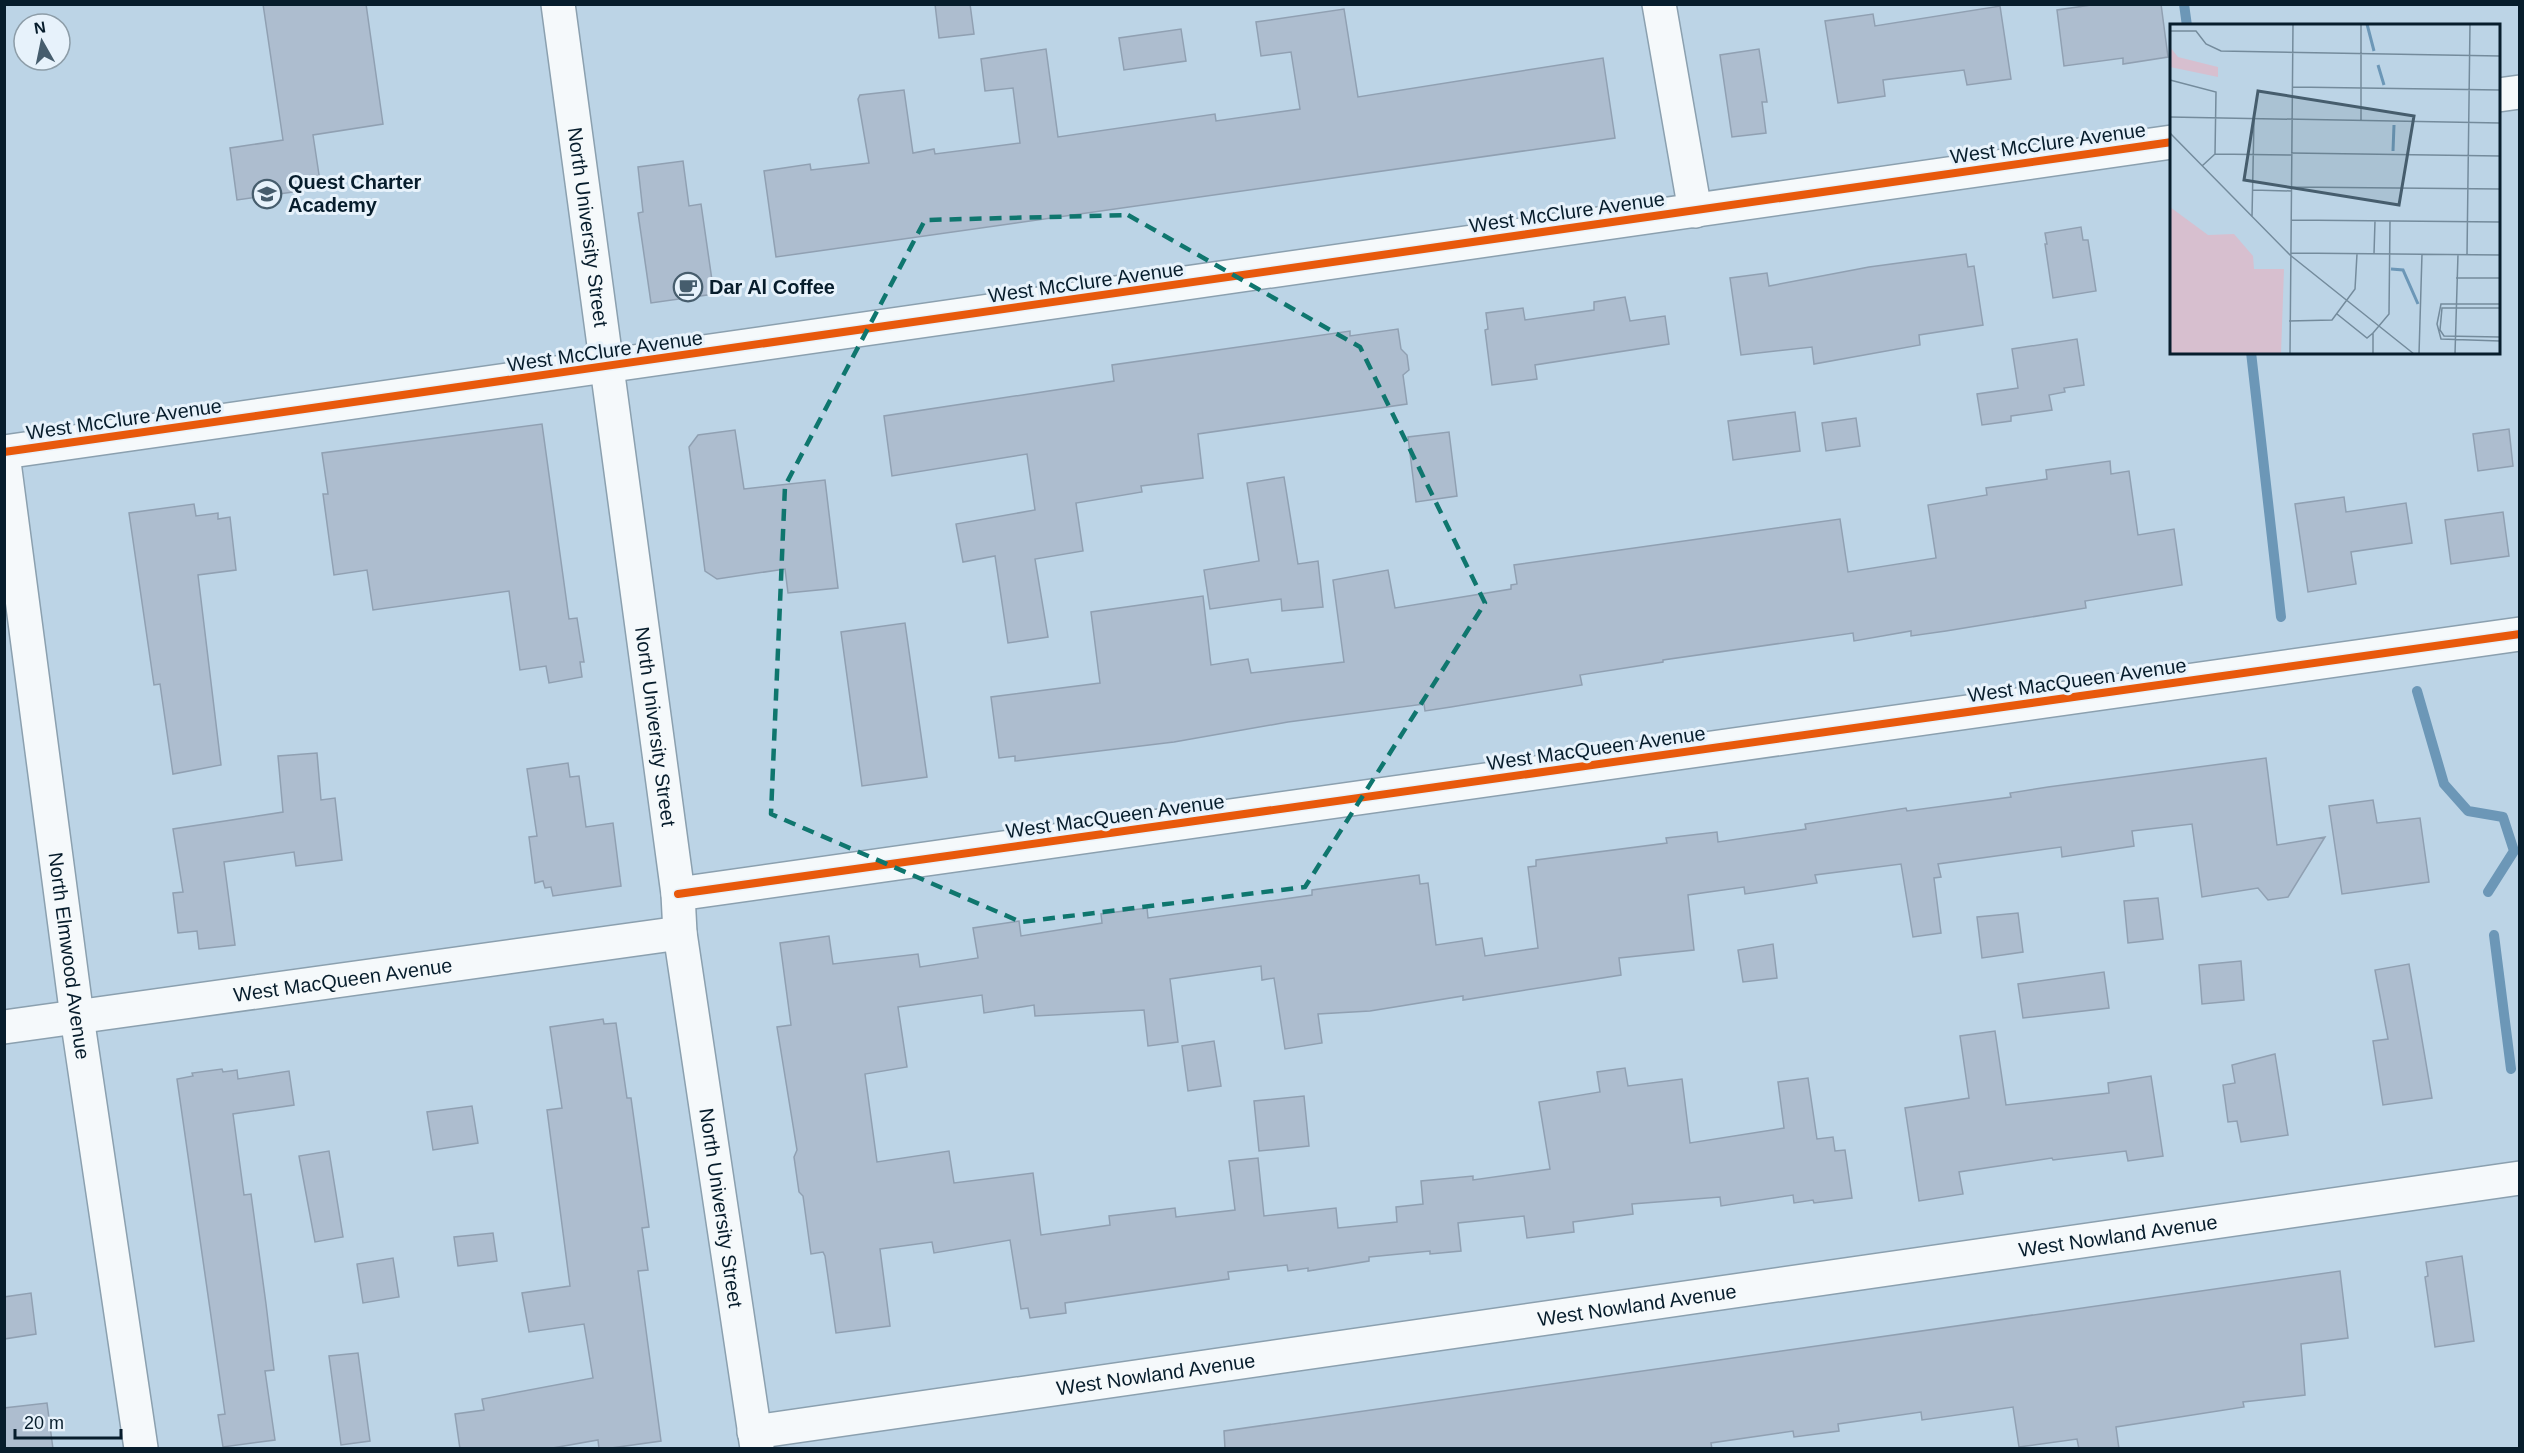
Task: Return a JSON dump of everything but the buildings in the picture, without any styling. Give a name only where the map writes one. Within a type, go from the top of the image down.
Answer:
[{"type":"street","name":"North University Street","points":[[558,4],[678,894],[680,933],[755,1440]]},
{"type":"street","points":[[1659,4],[1695,211]]},
{"type":"street","points":[[2500,95],[2520,92]]},
{"type":"street","name":"West McClure Avenue","points":[[4,452],[2170,142]]},
{"type":"street","name":"North Elmwood Avenue","points":[[4,462],[77,1017],[141,1449]]},
{"type":"street","name":"West MacQueen Avenue","points":[[678,894],[2520,634]]},
{"type":"street","name":"West MacQueen Avenue","points":[[4,1027],[680,933]]},
{"type":"street","name":"West Nowland Avenue","points":[[755,1440],[2520,1178]]},
{"type":"highlighted area","points":[[1128,215],[1360,347],[1485,603],[1305,887],[1021,922],[771,814],[785,486],[925,220]]},
{"type":"waterway","points":[[2184,4],[2187,24]]},
{"type":"waterway","points":[[2251,354],[2281,617]]},
{"type":"waterway","points":[[2417,691],[2444,784],[2468,811],[2503,817],[2514,851],[2488,892]]},
{"type":"waterway","points":[[2494,935],[2511,1069]]},
{"type":"cycle path","points":[[4,452],[2170,142]]},
{"type":"cycle path","points":[[678,894],[2520,634]]},
{"type":"place","name":"Quest Charter Academy","points":[[267,194]]},
{"type":"place","name":"Dar Al Coffee","points":[[688,287]]}]
